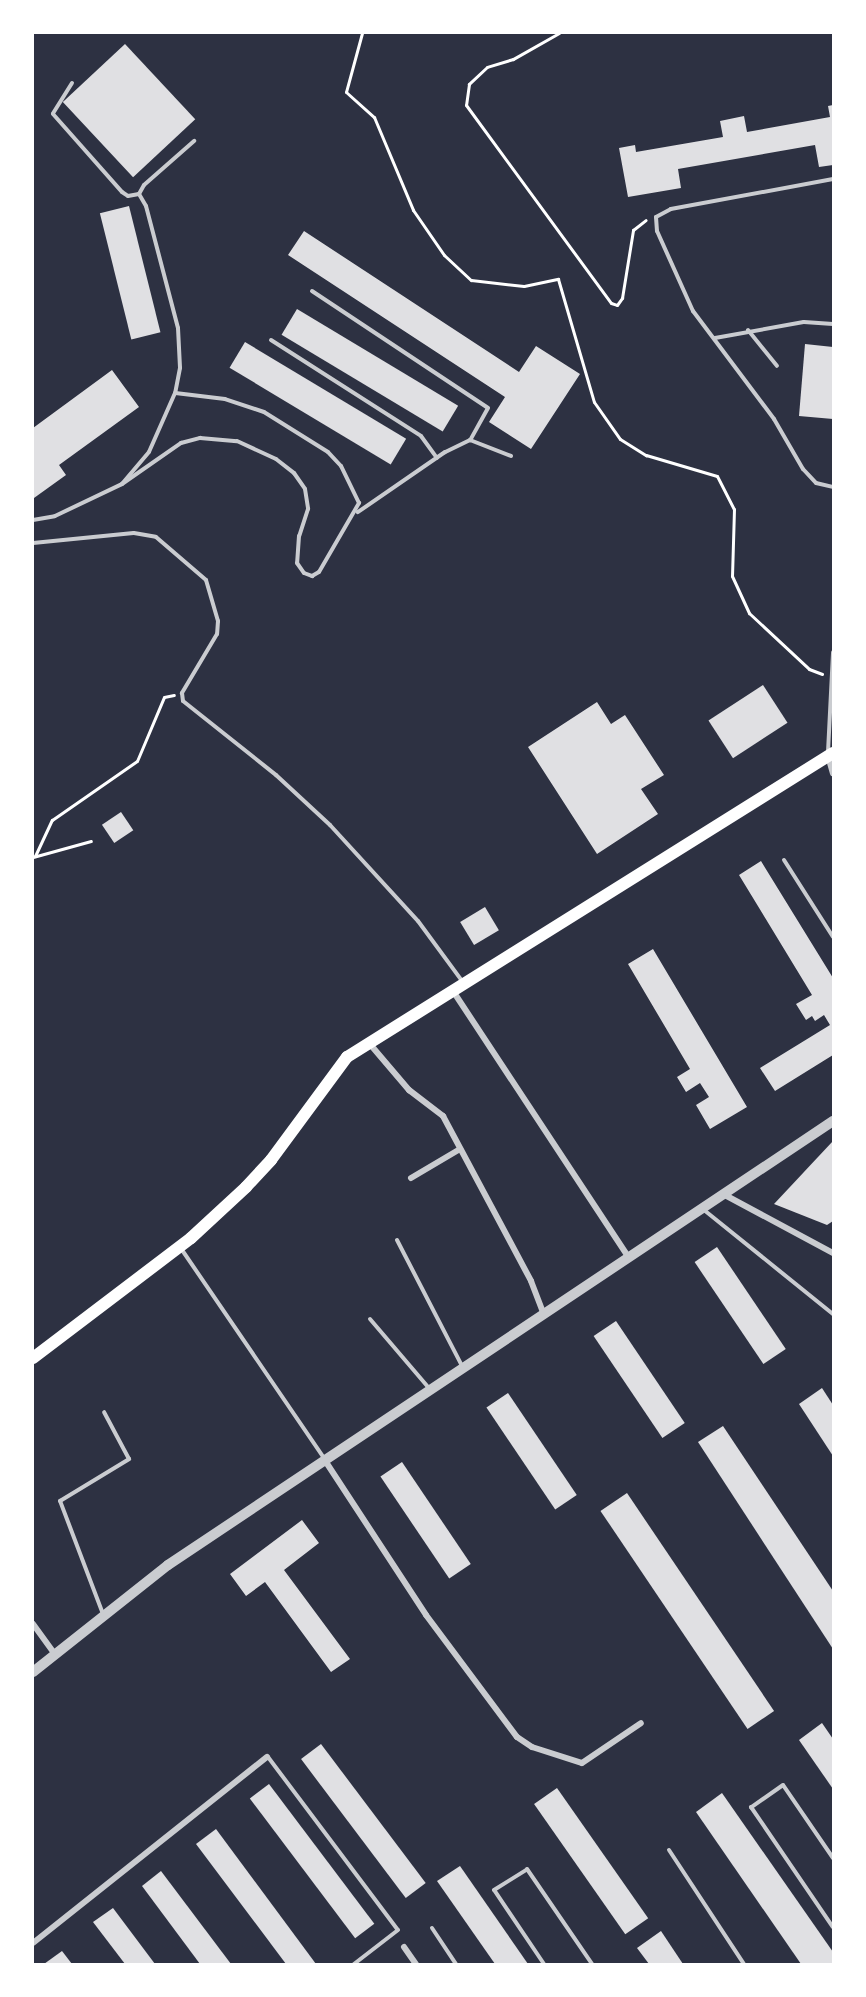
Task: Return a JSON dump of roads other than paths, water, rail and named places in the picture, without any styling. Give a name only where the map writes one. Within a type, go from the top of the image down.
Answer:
[{"type":"main road","points":[[33,1358],[180,1247],[271,1160],[331,1075],[368,1042],[830,754]]},
{"type":"street","points":[[830,754],[833,773]]},
{"type":"street","points":[[457,985],[628,1256]]},
{"type":"street","points":[[368,1042],[409,1090],[436,1107],[531,1281],[543,1313]]},
{"type":"street","points":[[33,1672],[168,1565],[324,1458],[833,1121]]},
{"type":"street","points":[[411,1178],[460,1149]]},
{"type":"street","points":[[722,1193],[833,1253]]},
{"type":"street","points":[[324,1458],[426,1615],[517,1737],[532,1747],[582,1763],[641,1723]]},
{"type":"street","points":[[33,1624],[55,1654]]},
{"type":"street","points":[[33,1943],[267,1756]]},
{"type":"street","points":[[404,1947],[416,1964]]},
{"type":"lane","points":[[72,82],[57,102],[53,114],[56,121],[95,158],[122,192],[128,196],[139,194]]},
{"type":"lane","points":[[139,194],[144,185],[194,141]]},
{"type":"lane","points":[[833,179],[671,209],[656,217],[657,231],[674,274],[693,311],[774,419],[803,469],[816,483],[833,487]]},
{"type":"lane","points":[[122,484],[148,453],[176,393],[180,368],[178,328],[146,206],[139,194]]},
{"type":"lane","points":[[33,520],[54,516],[122,484],[181,442],[220,437],[256,449],[294,473],[305,489],[308,509],[296,555],[304,573],[312,576],[323,567],[357,512],[437,458],[470,440],[487,415],[488,408],[312,291]]},
{"type":"lane","points":[[715,338],[748,330],[804,322],[833,324]]},
{"type":"lane","points":[[748,330],[777,366]]},
{"type":"lane","points":[[271,340],[421,436],[437,458]]},
{"type":"lane","points":[[176,393],[242,403],[328,452],[341,466],[356,497],[357,512]]},
{"type":"lane","points":[[470,440],[511,456]]},
{"type":"lane","points":[[33,543],[134,533],[156,537],[191,566],[212,593],[218,621],[217,634],[182,693],[190,709],[276,775],[330,825],[418,921],[457,985]]},
{"type":"lane","points":[[830,754],[830,678],[833,652]]},
{"type":"lane","points":[[784,860],[833,937]]},
{"type":"lane","points":[[701,1207],[833,1314]]},
{"type":"lane","points":[[397,1240],[462,1367]]},
{"type":"lane","points":[[180,1247],[324,1458]]},
{"type":"lane","points":[[370,1318],[430,1388]]},
{"type":"lane","points":[[104,1412],[129,1459],[60,1501],[104,1614]]},
{"type":"lane","points":[[267,1756],[398,1930],[354,1964]]},
{"type":"lane","points":[[833,1858],[783,1785],[751,1808],[833,1927]]},
{"type":"lane","points":[[669,1850],[744,1964]]},
{"type":"lane","points":[[544,1964],[494,1890],[527,1869],[592,1964]]},
{"type":"lane","points":[[432,1928],[456,1964]]}]
